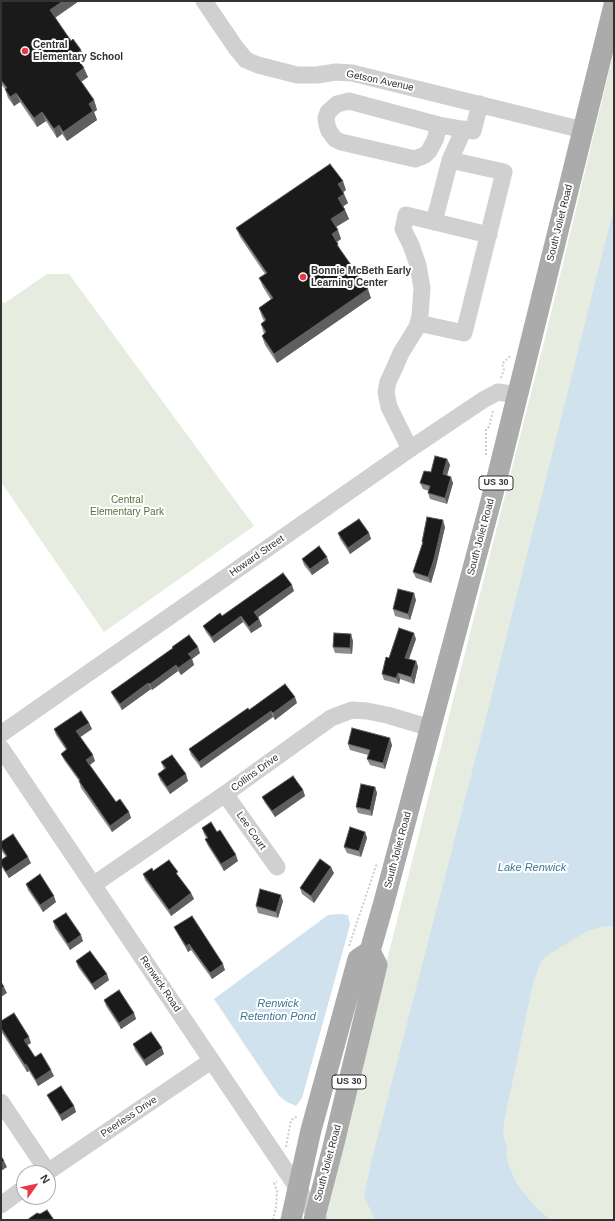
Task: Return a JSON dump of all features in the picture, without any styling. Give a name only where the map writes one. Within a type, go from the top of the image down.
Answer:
[{"type":"main road","name":"South Joliet Road","points":[[298,1189],[311,1130],[358,959],[370,950],[431,728],[496,482],[614,5]]},
{"type":"main road","name":"South Joliet Road","points":[[316,1218],[377,965],[370,950]]},
{"type":"main road","name":"US 30","points":[[291,1220],[298,1189]]},
{"type":"street","name":"Getson Avenue","points":[[204,1],[246,60],[297,75],[316,75],[336,72],[352,73],[583,130]]},
{"type":"street","points":[[439,125],[429,151],[425,155],[415,159],[341,142],[335,139],[329,131],[326,118],[328,112],[337,104],[349,101],[439,125],[473,131],[480,104]]},
{"type":"street","points":[[434,222],[450,160],[464,129]]},
{"type":"street","points":[[418,323],[464,333],[504,172],[450,160]]},
{"type":"street","points":[[410,449],[389,407],[386,392],[388,382],[396,364],[418,323],[420,316],[422,290],[418,265],[411,245],[403,229],[406,215],[489,235]]},
{"type":"street","name":"Howard Street","points":[[1,734],[410,449],[498,392],[518,395]]},
{"type":"street","name":"Collins Drive","points":[[93,885],[225,794],[331,718],[352,710],[367,711],[387,715],[431,728]]},
{"type":"street","name":"Renwick Road","points":[[1,748],[316,1218]]},
{"type":"street","name":"Lee Court","points":[[225,794],[276,867]]},
{"type":"street","name":"Peerless Drive","points":[[56,1166],[211,1061]]},
{"type":"street","points":[[1,1102],[42,1165]]},
{"type":"street","points":[[1,1205],[16,1194]]},
{"type":"path","points":[[347,951],[378,858]]},
{"type":"path","points":[[291,1125],[291,1120],[302,1113]]},
{"type":"path","points":[[273,1220],[277,1191],[274,1183],[278,1181]]},
{"type":"green space","name":"Lake Renwick","points":[[614,50],[614,1220],[325,1220],[322,1216],[546,334]]},
{"type":"green space","name":"Central Elementary Park","points":[[47,274],[69,274],[254,526],[104,632],[1,482],[1,302],[5,303]]},
{"type":"water","name":"Lake Renwick","points":[[614,208],[614,926],[604,926],[587,931],[545,957],[541,962],[533,983],[504,1122],[503,1135],[507,1147],[506,1153],[509,1166],[516,1183],[536,1208],[551,1220],[375,1220],[364,1196],[370,1167],[488,710]]},
{"type":"water","name":"Renwick Retention Pond","points":[[328,915],[348,915],[350,925],[302,1098],[296,1106],[279,1096],[214,999]]},
{"type":"building","name":"Central Elementary School","points":[[1,1],[63,1],[50,10],[71,41],[73,39],[81,50],[75,55],[84,68],[76,74],[94,100],[89,104],[93,111],[63,132],[59,125],[54,129],[42,112],[34,118],[16,93],[10,97],[5,89],[7,88],[1,80]]},
{"type":"building","name":"Bonnie McBeth Early Learning Center","points":[[330,164],[343,181],[338,184],[344,194],[338,198],[345,210],[331,219],[338,230],[332,234],[338,244],[337,245],[368,289],[274,354],[262,336],[266,332],[261,324],[266,320],[259,308],[273,298],[259,278],[267,273],[236,228]]},
{"type":"building","points":[[435,456],[447,459],[443,474],[451,477],[445,498],[428,493],[430,486],[420,483],[424,471],[431,472]]},
{"type":"building","points":[[427,517],[443,520],[434,559],[428,577],[413,572],[423,542]]},
{"type":"building","points":[[359,519],[369,533],[348,548],[338,533]]},
{"type":"building","points":[[319,546],[327,557],[310,569],[302,559]]},
{"type":"building","points":[[283,573],[292,585],[254,612],[259,619],[249,627],[241,616],[212,637],[203,626],[220,613],[222,616]]},
{"type":"building","points":[[398,589],[414,593],[408,614],[393,609]]},
{"type":"building","points":[[399,628],[414,633],[405,658],[416,661],[411,677],[398,673],[396,678],[382,674],[386,657],[389,658]]},
{"type":"building","points":[[334,633],[351,634],[350,648],[333,647]]},
{"type":"building","points":[[189,635],[198,647],[188,654],[192,658],[178,668],[176,665],[150,684],[148,683],[120,704],[111,692]]},
{"type":"building","points":[[285,684],[295,697],[273,713],[271,711],[199,762],[189,749],[248,708],[249,710]]},
{"type":"building","points":[[81,711],[89,723],[76,731],[93,755],[86,760],[116,802],[120,799],[129,812],[110,826],[61,754],[67,749],[54,729]]},
{"type":"building","points":[[352,728],[390,738],[383,763],[367,759],[370,750],[348,744]]},
{"type":"building","points":[[172,755],[186,774],[167,787],[158,774],[166,768],[161,762]]},
{"type":"building","points":[[293,776],[303,790],[272,811],[262,797]]},
{"type":"building","points":[[361,784],[375,787],[370,810],[356,807]]},
{"type":"building","points":[[211,822],[217,832],[220,830],[236,855],[221,864],[205,839],[208,838],[202,828]]},
{"type":"building","points":[[350,827],[365,832],[359,851],[344,847]]},
{"type":"building","points":[[13,834],[28,857],[6,872],[1,864],[1,860],[7,856],[1,847],[1,842]]},
{"type":"building","points":[[320,859],[331,867],[311,896],[300,888]]},
{"type":"building","points":[[169,860],[178,872],[176,873],[191,893],[169,910],[143,874],[152,868],[153,871]]},
{"type":"building","points":[[40,874],[54,896],[40,905],[26,884]]},
{"type":"building","points":[[260,889],[281,895],[276,912],[256,906]]},
{"type":"building","points":[[66,913],[81,935],[68,944],[53,921]]},
{"type":"building","points":[[192,916],[223,964],[210,973],[189,944],[186,946],[174,927]]},
{"type":"building","points":[[90,951],[107,974],[92,984],[76,961]]},
{"type":"building","points":[[1,982],[4,987],[1,989]]},
{"type":"building","points":[[119,990],[134,1013],[119,1023],[104,1000]]},
{"type":"building","points":[[14,1013],[29,1037],[24,1040],[35,1057],[41,1053],[51,1070],[36,1080],[1,1028],[1,1021]]},
{"type":"building","points":[[151,1032],[162,1048],[144,1060],[133,1044]]},
{"type":"building","points":[[61,1086],[74,1106],[60,1115],[47,1095]]},
{"type":"building","points":[[1,1156],[4,1161],[1,1163]]},
{"type":"building","points":[[47,1210],[54,1220],[27,1220],[37,1213],[40,1214]]},
{"type":"place","name":"Central Elementary School","points":[[25,51]]},
{"type":"place","name":"Bonnie McBeth Early Learning Center","points":[[303,277]]}]
